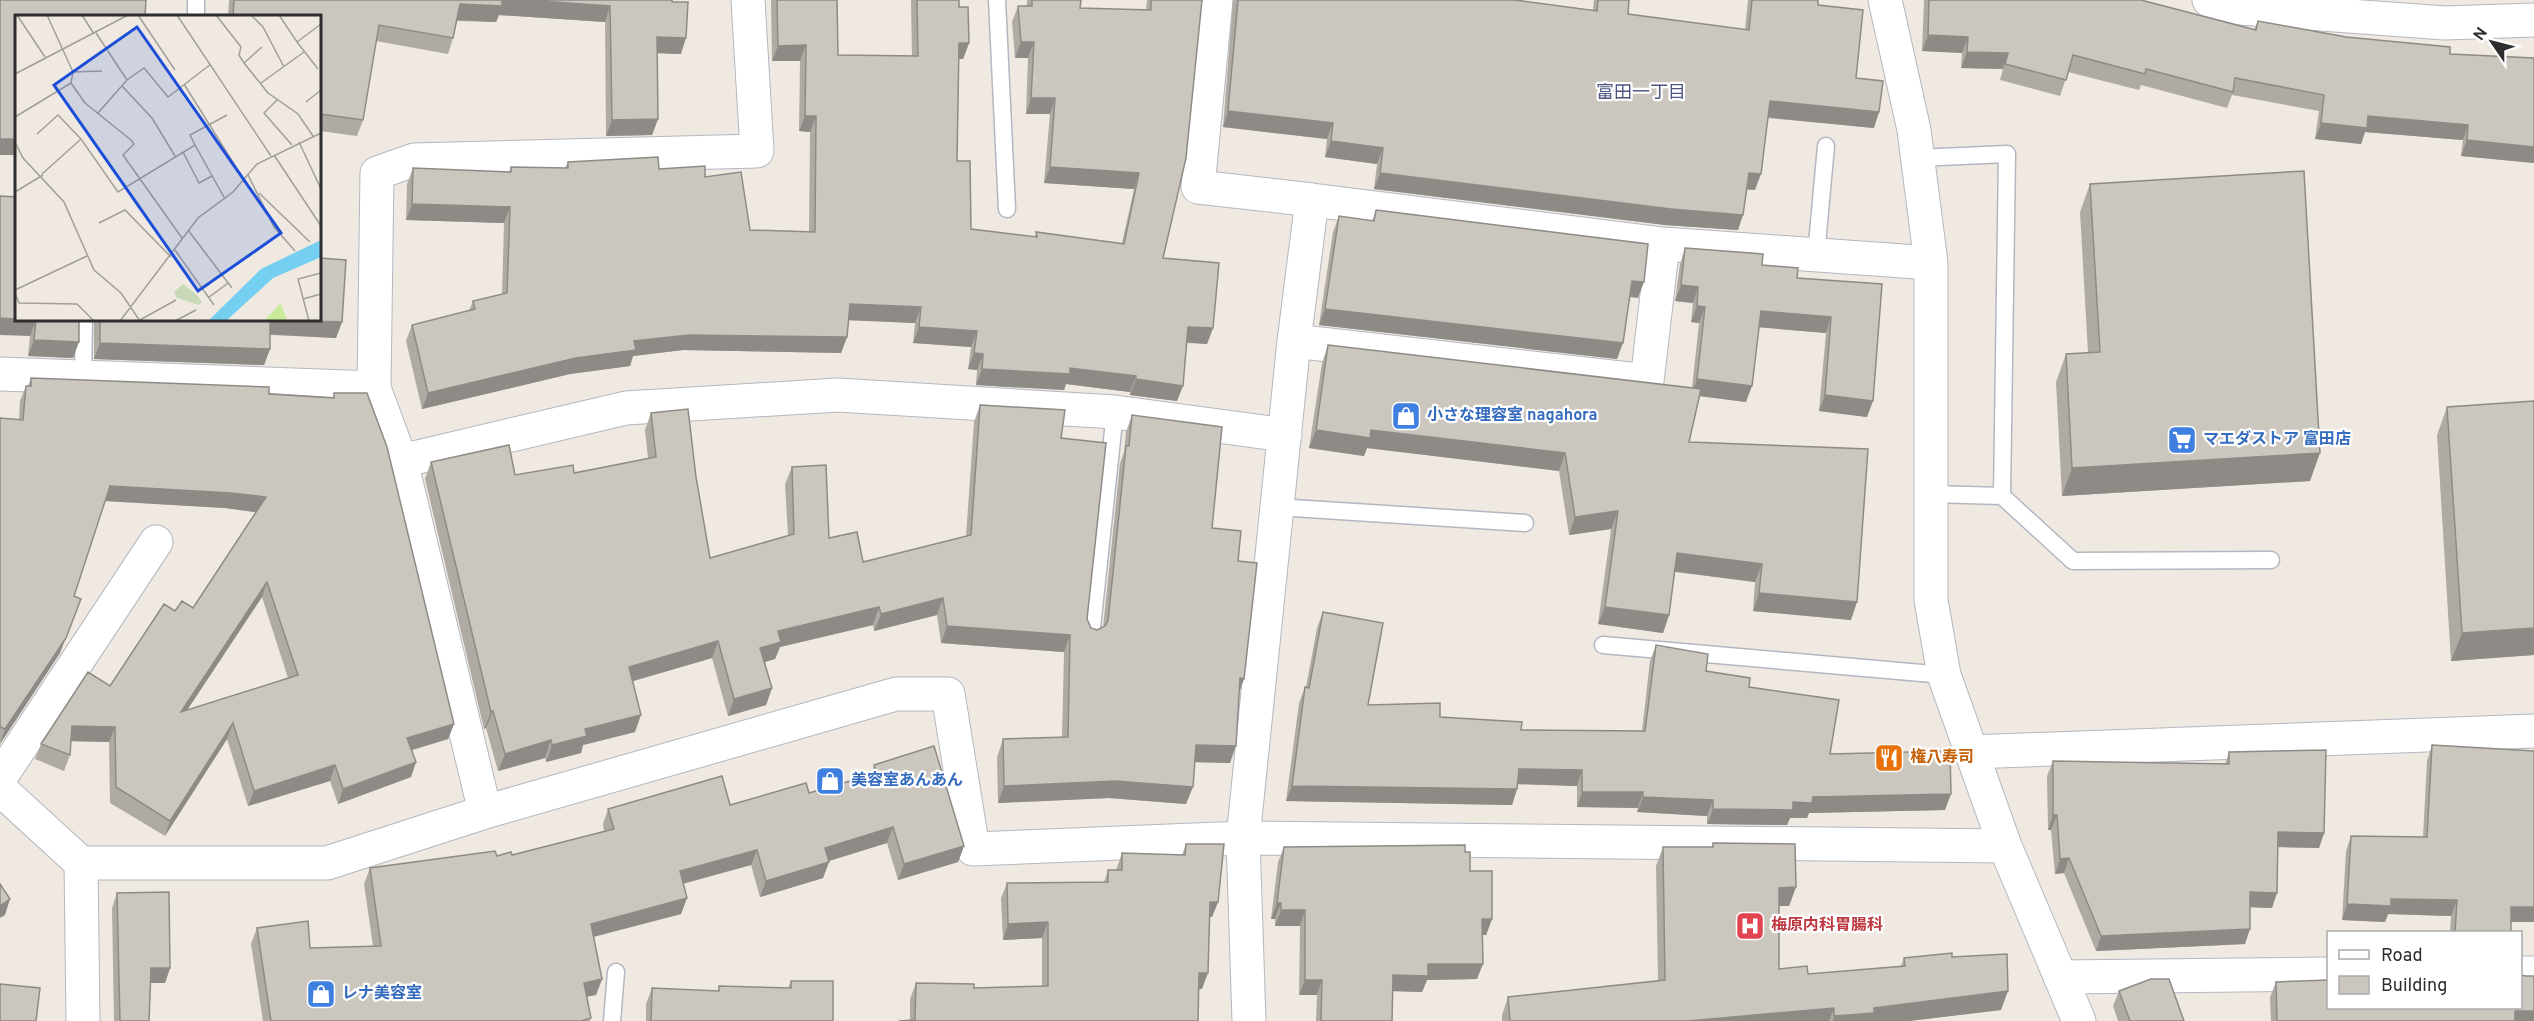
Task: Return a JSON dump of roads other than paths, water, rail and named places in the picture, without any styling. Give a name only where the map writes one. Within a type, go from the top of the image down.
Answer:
[{"type":"street","points":[[484,812],[401,461],[374,388],[377,173],[414,160],[757,151],[748,0]]},
{"type":"street","points":[[1216,0],[1198,187],[1663,244],[1931,263]]},
{"type":"street","points":[[1885,0],[1917,158],[1931,263],[1932,600],[1944,675],[2005,846],[2079,1021]]},
{"type":"street","points":[[2209,0],[2240,8],[2445,23],[2534,20]]},
{"type":"street","points":[[1249,1021],[1243,838],[1294,341],[1311,200]]},
{"type":"street","points":[[1294,341],[1647,381],[1663,244]]},
{"type":"street","points":[[0,374],[374,388]]},
{"type":"street","points":[[401,461],[626,408],[838,395],[1114,412],[1285,435]]},
{"type":"street","points":[[0,778],[156,542]]},
{"type":"street","points":[[0,789],[81,863],[327,863],[484,812],[896,694],[948,694],[973,849],[1243,838],[2005,846]]},
{"type":"street","points":[[1970,752],[2534,731]]},
{"type":"street","points":[[81,863],[83,1021]]},
{"type":"street","points":[[2060,976],[2327,974]]},
{"type":"lane","points":[[997,0],[1007,209]]},
{"type":"lane","points":[[1816,255],[1826,146]]},
{"type":"lane","points":[[1917,158],[2007,154],[2001,496]]},
{"type":"lane","points":[[83,378],[84,321]]},
{"type":"lane","points":[[1091,637],[1114,412]]},
{"type":"lane","points":[[1931,495],[2001,496],[2073,561],[2271,560]]},
{"type":"lane","points":[[1277,507],[1525,523]]},
{"type":"lane","points":[[1603,645],[1944,675]]},
{"type":"lane","points":[[612,1021],[616,972]]},
{"type":"place","name":"小さな理容室 nagahora","points":[[1406,416]]},
{"type":"place","name":"マエダストア 富田店","points":[[2182,440]]},
{"type":"place","name":"権八寿司","points":[[1889,758]]},
{"type":"place","name":"美容室あんあん","points":[[830,781]]},
{"type":"place","name":"梅原内科胃腸科","points":[[1750,926]]},
{"type":"place","name":"レナ美容室","points":[[321,994]]},
{"type":"district","name":"富田一丁目","points":[[1641,93]]}]
